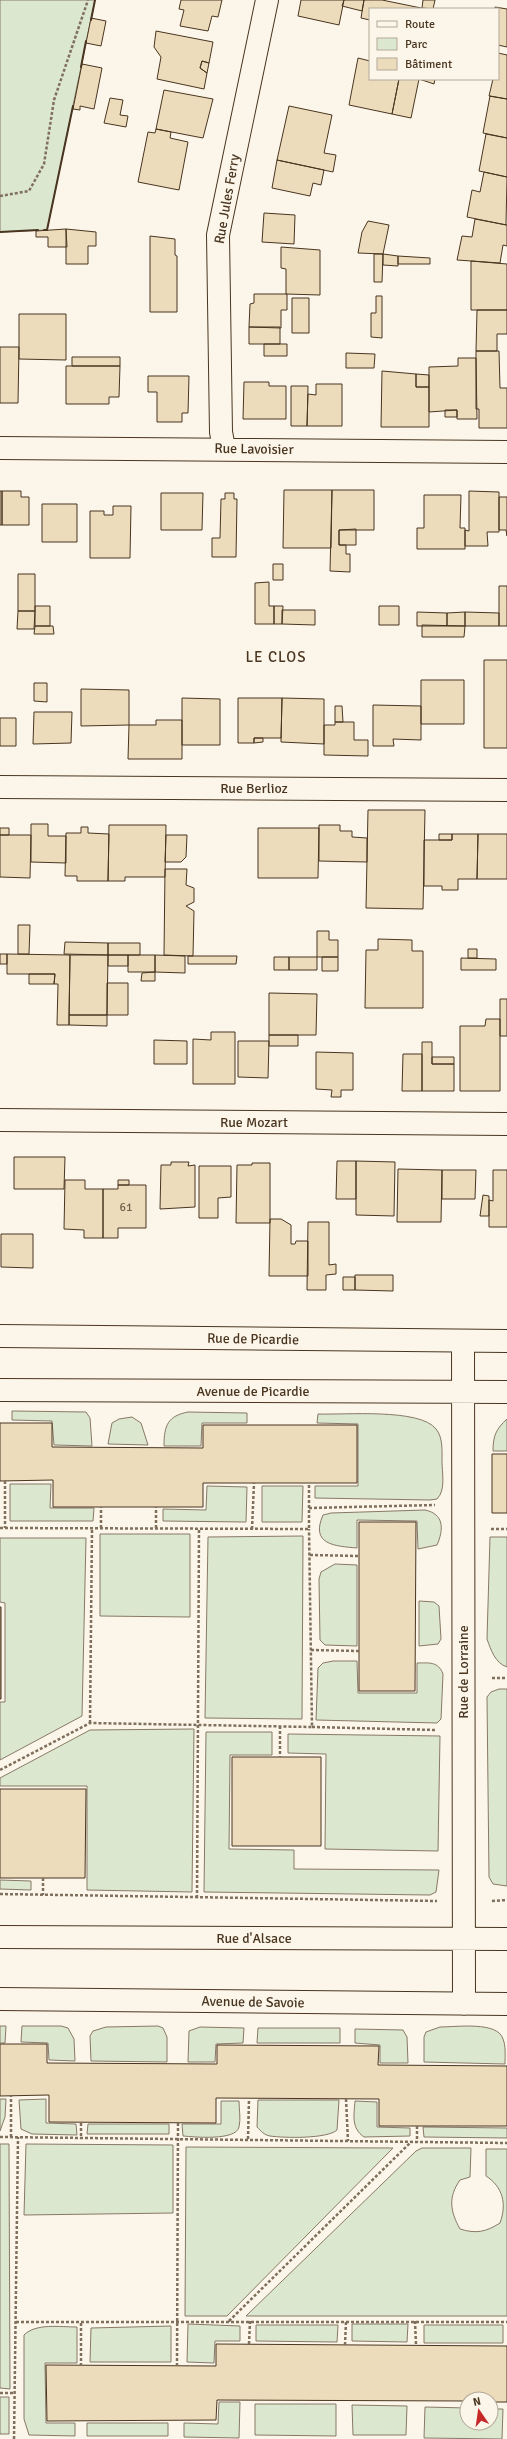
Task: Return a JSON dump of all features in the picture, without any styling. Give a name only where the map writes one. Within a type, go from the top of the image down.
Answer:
[{"type":"street","name":"Rue Jules Ferry","points":[[224,448],[221,432],[218,235],[267,0]]},
{"type":"street","name":"Rue Lavoisier","points":[[0,448],[224,448],[507,452]]},
{"type":"street","name":"Rue Berlioz","points":[[0,787],[507,790]]},
{"type":"street","name":"Rue Mozart","points":[[0,1120],[507,1124]]},
{"type":"street","name":"Rue de Picardie","points":[[0,1336],[507,1341]]},
{"type":"street","name":"Rue de Lorraine","points":[[463,1341],[462,1505],[464,2004]]},
{"type":"street","name":"Avenue de Picardie","points":[[0,1390],[507,1392]]},
{"type":"street","name":"Rue d'Alsace","points":[[0,1938],[507,1938]]},
{"type":"street","name":"Avenue de Savoie","points":[[0,1999],[507,2004]]},
{"type":"path","points":[[0,196],[29,191],[44,164],[54,100],[88,0]]},
{"type":"path","points":[[5,1481],[5,1528]]},
{"type":"path","points":[[252,1529],[254,1483]]},
{"type":"path","points":[[309,1484],[312,1727]]},
{"type":"path","points":[[309,1508],[462,1505]]},
{"type":"path","points":[[101,1507],[101,1528]]},
{"type":"path","points":[[156,1507],[156,1528]]},
{"type":"path","points":[[0,1528],[309,1529]]},
{"type":"path","points":[[90,1723],[92,1528]]},
{"type":"path","points":[[198,1898],[199,1529]]},
{"type":"path","points":[[310,1555],[359,1556]]},
{"type":"path","points":[[311,1650],[359,1651]]},
{"type":"path","points":[[0,1770],[90,1723],[464,1730]]},
{"type":"path","points":[[280,1726],[280,1757]]},
{"type":"path","points":[[43,1878],[43,1895]]},
{"type":"path","points":[[0,1894],[464,1902]]},
{"type":"path","points":[[11,2096],[11,2138]]},
{"type":"path","points":[[248,2139],[249,2099]]},
{"type":"path","points":[[346,2099],[348,2141]]},
{"type":"path","points":[[81,2123],[81,2139]]},
{"type":"path","points":[[177,2366],[178,2123]]},
{"type":"path","points":[[417,2126],[417,2142]]},
{"type":"path","points":[[0,2137],[507,2143]]},
{"type":"path","points":[[14,2439],[18,2137]]},
{"type":"path","points":[[229,2321],[411,2142]]},
{"type":"path","points":[[249,2344],[250,2321]]},
{"type":"path","points":[[345,2345],[346,2321]]},
{"type":"path","points":[[415,2321],[416,2345]]},
{"type":"path","points":[[16,2322],[507,2322]]},
{"type":"path","points":[[81,2322],[81,2366]]},
{"type":"path","points":[[0,2394],[15,2393]]},
{"type":"green space","points":[[0,0],[95,0],[47,230],[0,232]]},
{"type":"green space","points":[[12,1411],[86,1412],[90,1418],[92,1446],[54,1445],[52,1421],[12,1420]]},
{"type":"green space","points":[[188,1412],[247,1413],[247,1423],[202,1423],[201,1446],[164,1446],[165,1432],[168,1423],[176,1416]]},
{"type":"green space","points":[[318,1414],[398,1415],[427,1422],[436,1429],[441,1440],[443,1486],[440,1495],[437,1499],[430,1500],[315,1498],[315,1486],[358,1486],[358,1424],[317,1423]]},
{"type":"green space","points":[[132,1417],[141,1423],[148,1445],[108,1444],[112,1423],[119,1419]]},
{"type":"green space","points":[[507,1419],[507,1451],[493,1451],[496,1433]]},
{"type":"green space","points":[[10,1484],[51,1484],[50,1508],[94,1508],[93,1521],[10,1521]]},
{"type":"green space","points":[[207,1486],[247,1487],[246,1522],[163,1521],[163,1509],[206,1510]]},
{"type":"green space","points":[[262,1486],[303,1486],[302,1522],[262,1522]]},
{"type":"green space","points":[[425,1510],[436,1515],[441,1523],[441,1533],[437,1545],[418,1549],[417,1521],[357,1520],[357,1548],[333,1545],[322,1538],[320,1533],[320,1525],[323,1515],[331,1513]]},
{"type":"green space","points":[[100,1534],[190,1534],[190,1617],[100,1616]]},
{"type":"green space","points":[[303,1536],[302,1719],[205,1718],[208,1537]]},
{"type":"green space","points":[[490,1537],[507,1537],[507,1667],[496,1659],[487,1639]]},
{"type":"green space","points":[[0,1538],[86,1538],[82,1716],[0,1760],[0,1702],[5,1702],[5,1603],[0,1602]]},
{"type":"green space","points":[[335,1564],[357,1565],[357,1646],[325,1645],[320,1640],[319,1579],[321,1572]]},
{"type":"green space","points":[[419,1601],[434,1602],[439,1606],[441,1639],[438,1644],[419,1646]]},
{"type":"green space","points":[[333,1661],[357,1661],[358,1693],[417,1693],[417,1663],[429,1663],[436,1665],[443,1674],[441,1719],[437,1723],[316,1720],[318,1668],[323,1663]]},
{"type":"green space","points":[[499,1689],[507,1689],[507,1886],[493,1884],[489,1877],[487,1697],[491,1692]]},
{"type":"green space","points":[[194,1729],[192,1892],[87,1890],[87,1786],[0,1786],[0,1778],[90,1730]]},
{"type":"green space","points":[[206,1732],[272,1732],[272,1755],[230,1755],[229,1849],[294,1850],[294,1869],[439,1870],[436,1892],[430,1895],[204,1892]]},
{"type":"green space","points":[[288,1734],[440,1736],[438,1851],[325,1849],[326,1754],[288,1753]]},
{"type":"green space","points":[[0,1880],[31,1881],[31,1890],[0,1889]]},
{"type":"green space","points":[[0,2026],[6,2026],[5,2043],[0,2043]]},
{"type":"green space","points":[[22,2026],[61,2026],[68,2028],[74,2039],[75,2061],[49,2060],[48,2043],[21,2042]]},
{"type":"green space","points":[[158,2026],[163,2028],[167,2037],[167,2062],[91,2061],[90,2036],[93,2031],[106,2027]]},
{"type":"green space","points":[[476,2026],[485,2027],[500,2033],[504,2042],[505,2064],[424,2062],[424,2037],[426,2032],[440,2027]]},
{"type":"green space","points":[[200,2027],[244,2028],[243,2043],[216,2044],[215,2062],[188,2062],[189,2031]]},
{"type":"green space","points":[[258,2028],[340,2028],[340,2043],[257,2043]]},
{"type":"green space","points":[[355,2029],[403,2030],[407,2037],[408,2063],[380,2063],[380,2045],[355,2043]]},
{"type":"green space","points":[[0,2099],[6,2099],[5,2117],[0,2131]]},
{"type":"green space","points":[[46,2099],[46,2123],[76,2124],[77,2135],[32,2134],[21,2129],[19,2100]]},
{"type":"green space","points":[[258,2100],[339,2100],[337,2130],[324,2135],[305,2137],[276,2137],[268,2135],[263,2133],[257,2127]]},
{"type":"green space","points":[[221,2101],[239,2101],[240,2124],[236,2131],[231,2134],[214,2137],[183,2136],[182,2124],[221,2124]]},
{"type":"green space","points":[[355,2101],[377,2102],[377,2127],[410,2128],[410,2136],[364,2137],[357,2130],[354,2121]]},
{"type":"green space","points":[[88,2124],[169,2124],[169,2134],[87,2134]]},
{"type":"green space","points":[[423,2127],[507,2128],[507,2138],[424,2137]]},
{"type":"green space","points":[[0,2144],[9,2144],[10,2389],[0,2388]]},
{"type":"green space","points":[[26,2144],[173,2145],[173,2213],[24,2215]]},
{"type":"green space","points":[[186,2147],[393,2148],[227,2316],[185,2316]]},
{"type":"green space","points":[[422,2148],[471,2148],[470,2177],[460,2180],[456,2186],[452,2198],[452,2210],[460,2229],[476,2232],[485,2230],[500,2223],[503,2209],[500,2191],[492,2180],[486,2176],[486,2149],[507,2149],[507,2316],[246,2316],[416,2151]]},
{"type":"green space","points":[[188,2324],[240,2326],[240,2341],[215,2341],[214,2363],[187,2362]]},
{"type":"green space","points":[[352,2324],[408,2324],[407,2342],[352,2341]]},
{"type":"green space","points":[[256,2325],[338,2325],[337,2342],[256,2341]]},
{"type":"green space","points":[[424,2325],[503,2325],[503,2343],[424,2343]]},
{"type":"green space","points":[[171,2326],[171,2362],[90,2362],[91,2328]]},
{"type":"green space","points":[[42,2327],[77,2327],[77,2363],[45,2363],[46,2423],[75,2423],[75,2436],[29,2435],[24,2419],[24,2335],[29,2331]]},
{"type":"green space","points":[[0,2397],[9,2397],[9,2434],[0,2434]]},
{"type":"green space","points":[[219,2402],[240,2402],[239,2438],[184,2437],[184,2423],[218,2424]]},
{"type":"green space","points":[[255,2404],[336,2404],[336,2436],[255,2435]]},
{"type":"green space","points":[[352,2405],[407,2406],[406,2435],[353,2435]]},
{"type":"green space","points":[[425,2407],[459,2408],[459,2431],[499,2431],[499,2409],[503,2409],[502,2439],[424,2438]]},
{"type":"green space","points":[[87,2423],[168,2423],[168,2436],[87,2436]]},
{"type":"building","points":[[181,0],[222,0],[218,17],[212,16],[208,31],[180,26],[184,10],[179,9]]},
{"type":"building","points":[[301,0],[344,0],[339,25],[298,16]]},
{"type":"building","points":[[344,0],[364,0],[362,11],[342,6]]},
{"type":"building","points":[[364,0],[382,0],[421,8],[369,8],[369,20],[361,18]]},
{"type":"building","points":[[423,0],[435,0],[433,8],[422,8]]},
{"type":"building","points":[[495,7],[507,9],[507,47],[499,45],[499,8]]},
{"type":"building","points":[[91,18],[106,21],[101,46],[86,43]]},
{"type":"building","points":[[156,31],[213,42],[209,63],[202,61],[200,68],[207,73],[204,89],[157,79],[161,57],[154,47]]},
{"type":"building","points":[[499,53],[507,55],[507,99],[489,96],[493,80],[499,80]]},
{"type":"building","points":[[358,58],[369,61],[369,80],[399,80],[392,114],[349,105]]},
{"type":"building","points":[[202,61],[209,63],[207,73],[200,68]]},
{"type":"building","points":[[82,64],[102,68],[94,109],[80,106],[80,110],[73,109]]},
{"type":"building","points":[[399,80],[419,80],[411,118],[392,114]]},
{"type":"building","points":[[422,80],[435,80],[434,84]]},
{"type":"building","points":[[164,90],[213,99],[203,138],[156,129]]},
{"type":"building","points":[[490,96],[507,99],[507,138],[483,133]]},
{"type":"building","points":[[110,98],[123,100],[120,115],[128,116],[126,127],[104,123]]},
{"type":"building","points":[[289,106],[332,115],[324,153],[336,155],[333,172],[277,160]]},
{"type":"building","points":[[156,129],[171,132],[170,138],[188,142],[179,190],[138,182],[148,132],[155,133]]},
{"type":"building","points":[[486,134],[507,138],[507,177],[479,171]]},
{"type":"building","points":[[277,160],[324,170],[321,185],[313,183],[310,196],[272,188]]},
{"type":"building","points":[[484,172],[507,177],[506,225],[467,217],[472,190],[480,192]]},
{"type":"building","points":[[264,213],[295,215],[294,244],[262,242]]},
{"type":"building","points":[[475,219],[507,225],[507,246],[503,245],[500,263],[457,260],[462,236],[472,237]]},
{"type":"building","points":[[368,221],[389,225],[383,254],[358,253],[362,232]]},
{"type":"building","points":[[66,229],[67,247],[48,247],[48,237],[36,237],[36,231]]},
{"type":"building","points":[[66,229],[96,232],[96,246],[88,246],[88,264],[66,264]]},
{"type":"building","points":[[150,236],[175,239],[175,255],[177,256],[177,312],[150,312]]},
{"type":"building","points":[[281,247],[320,250],[320,295],[286,294],[286,269],[281,268]]},
{"type":"building","points":[[374,254],[383,254],[382,282],[374,282]]},
{"type":"building","points":[[383,254],[398,256],[398,266],[383,265]]},
{"type":"building","points":[[398,256],[430,258],[430,264],[398,264]]},
{"type":"building","points":[[471,261],[507,264],[507,310],[471,310]]},
{"type":"building","points":[[254,294],[287,294],[287,310],[281,310],[281,328],[249,327],[250,304],[254,303]]},
{"type":"building","points":[[376,296],[382,296],[382,338],[371,337],[371,313],[376,313]]},
{"type":"building","points":[[292,298],[309,298],[309,333],[292,333]]},
{"type":"building","points":[[477,310],[507,310],[507,334],[497,334],[497,351],[476,351]]},
{"type":"building","points":[[19,314],[66,314],[66,360],[19,359]]},
{"type":"building","points":[[249,327],[280,327],[280,344],[249,344]]},
{"type":"building","points":[[264,344],[287,344],[287,356],[264,356]]},
{"type":"building","points":[[0,347],[19,347],[18,403],[0,403]]},
{"type":"building","points":[[476,351],[499,351],[500,388],[507,388],[507,428],[479,428],[479,409],[476,409]]},
{"type":"building","points":[[346,353],[375,354],[374,368],[346,368]]},
{"type":"building","points":[[72,357],[120,357],[120,366],[72,366]]},
{"type":"building","points":[[458,358],[476,358],[477,419],[457,419],[457,410],[429,412],[429,367],[458,366]]},
{"type":"building","points":[[66,366],[120,366],[119,397],[109,397],[109,404],[66,404]]},
{"type":"building","points":[[382,371],[416,374],[416,387],[429,387],[429,427],[381,427]]},
{"type":"building","points":[[416,374],[429,375],[429,387],[416,387]]},
{"type":"building","points":[[148,376],[189,376],[188,413],[182,413],[182,422],[157,422],[157,392],[148,392]]},
{"type":"building","points":[[244,382],[269,382],[269,386],[286,386],[286,419],[243,419]]},
{"type":"building","points":[[316,384],[342,384],[342,426],[307,426],[308,394],[316,395]]},
{"type":"building","points":[[291,386],[308,386],[307,426],[291,426]]},
{"type":"building","points":[[445,410],[457,410],[457,417],[445,417]]},
{"type":"building","points":[[284,490],[332,490],[331,548],[283,548]]},
{"type":"building","points":[[332,490],[374,490],[374,530],[339,530],[339,545],[346,545],[346,554],[350,554],[350,572],[330,571]]},
{"type":"building","points":[[0,491],[2,491],[2,525],[0,525]]},
{"type":"building","points":[[2,491],[21,491],[21,497],[29,497],[29,525],[2,525]]},
{"type":"building","points":[[469,491],[499,492],[499,532],[487,532],[488,546],[465,546],[465,530],[469,531]]},
{"type":"building","points":[[161,493],[203,493],[202,530],[161,530]]},
{"type":"building","points":[[225,493],[234,493],[234,499],[237,499],[236,557],[212,557],[212,538],[220,538],[221,499],[225,499]]},
{"type":"building","points":[[424,495],[461,495],[460,528],[465,528],[465,549],[417,549],[417,528],[424,528]]},
{"type":"building","points":[[499,497],[507,497],[507,536],[506,530],[499,530]]},
{"type":"building","points":[[42,504],[77,504],[77,542],[42,542]]},
{"type":"building","points":[[113,506],[131,506],[130,558],[90,558],[90,511],[104,511],[104,515],[113,515]]},
{"type":"building","points":[[356,529],[356,545],[339,545],[339,530]]},
{"type":"building","points":[[273,564],[283,564],[283,580],[273,580]]},
{"type":"building","points":[[18,574],[35,574],[35,611],[18,611]]},
{"type":"building","points":[[269,582],[269,606],[274,606],[274,624],[255,624],[255,583]]},
{"type":"building","points":[[499,586],[507,586],[507,626],[499,626]]},
{"type":"building","points":[[35,606],[50,606],[50,626],[35,626]]},
{"type":"building","points":[[274,606],[283,606],[282,624],[274,624]]},
{"type":"building","points":[[379,606],[399,606],[399,625],[379,625]]},
{"type":"building","points":[[282,610],[315,610],[315,625],[282,624]]},
{"type":"building","points":[[18,611],[35,611],[34,629],[17,629]]},
{"type":"building","points":[[417,612],[447,613],[447,626],[417,626]]},
{"type":"building","points":[[465,612],[499,613],[499,626],[465,626]]},
{"type":"building","points":[[465,612],[465,626],[447,626],[447,613]]},
{"type":"building","points":[[422,625],[465,626],[464,637],[422,637]]},
{"type":"building","points":[[35,626],[53,626],[54,634],[34,634]]},
{"type":"building","points":[[484,660],[507,660],[507,748],[484,748]]},
{"type":"building","points":[[421,680],[464,680],[464,724],[421,724]]},
{"type":"building","points":[[34,683],[47,683],[47,702],[34,701]]},
{"type":"building","points":[[81,689],[129,690],[129,725],[81,726]]},
{"type":"building","points":[[182,698],[220,699],[220,745],[182,745]]},
{"type":"building","points":[[238,698],[282,698],[281,738],[254,738],[254,743],[238,743]]},
{"type":"building","points":[[282,698],[324,699],[324,744],[281,742]]},
{"type":"building","points":[[373,705],[421,706],[421,740],[393,739],[394,746],[373,746]]},
{"type":"building","points":[[335,706],[342,706],[343,722],[335,722]]},
{"type":"building","points":[[34,712],[72,712],[71,743],[33,744]]},
{"type":"building","points":[[0,718],[16,718],[16,746],[0,746]]},
{"type":"building","points":[[156,720],[182,720],[182,759],[128,759],[129,725],[156,725]]},
{"type":"building","points":[[335,722],[354,722],[354,740],[368,740],[368,756],[324,755],[324,725],[335,725]]},
{"type":"building","points":[[254,738],[263,738],[263,742],[254,743]]},
{"type":"building","points":[[368,810],[425,810],[423,909],[366,908]]},
{"type":"building","points":[[31,824],[48,824],[48,836],[66,836],[66,863],[31,862]]},
{"type":"building","points":[[109,825],[166,825],[165,877],[125,877],[125,881],[108,881]]},
{"type":"building","points":[[319,825],[340,825],[340,831],[352,831],[352,837],[367,838],[367,862],[319,861]]},
{"type":"building","points":[[81,827],[88,827],[88,833],[109,834],[108,881],[77,881],[77,876],[65,876],[66,833],[81,833]]},
{"type":"building","points":[[0,828],[9,828],[9,835],[0,835]]},
{"type":"building","points":[[258,828],[319,828],[318,878],[258,878]]},
{"type":"building","points":[[439,834],[452,834],[452,840],[439,840]]},
{"type":"building","points":[[452,834],[478,834],[477,879],[458,879],[458,890],[442,890],[442,886],[424,886],[424,840],[452,840]]},
{"type":"building","points":[[478,834],[507,834],[507,879],[477,879]]},
{"type":"building","points":[[0,835],[31,835],[30,878],[0,877]]},
{"type":"building","points":[[166,835],[187,835],[186,857],[181,862],[165,862]]},
{"type":"building","points":[[165,869],[187,869],[186,885],[194,888],[194,902],[186,906],[194,911],[193,956],[164,955]]},
{"type":"building","points":[[18,925],[30,925],[29,954],[18,954]]},
{"type":"building","points":[[317,931],[329,931],[329,940],[338,940],[338,957],[317,957]]},
{"type":"building","points":[[378,939],[412,940],[412,951],[423,951],[423,1008],[365,1008],[366,950],[378,950]]},
{"type":"building","points":[[65,942],[108,943],[108,955],[64,954]]},
{"type":"building","points":[[108,943],[140,943],[140,955],[108,955]]},
{"type":"building","points":[[468,949],[477,949],[477,958],[468,958]]},
{"type":"building","points":[[0,954],[7,954],[7,964],[0,964]]},
{"type":"building","points":[[7,954],[70,955],[69,1025],[57,1025],[58,984],[54,984],[55,974],[7,974]]},
{"type":"building","points":[[70,955],[108,955],[107,1015],[69,1015]]},
{"type":"building","points":[[108,955],[128,955],[128,966],[108,966]]},
{"type":"building","points":[[128,955],[155,955],[155,972],[128,972]]},
{"type":"building","points":[[155,955],[185,956],[185,973],[155,972]]},
{"type":"building","points":[[188,956],[237,956],[236,964],[188,964]]},
{"type":"building","points":[[274,957],[289,957],[289,970],[274,970]]},
{"type":"building","points":[[289,957],[317,957],[317,970],[289,970]]},
{"type":"building","points":[[322,957],[338,957],[338,971],[322,971]]},
{"type":"building","points":[[461,958],[496,959],[496,970],[461,970]]},
{"type":"building","points":[[155,972],[155,981],[141,981],[142,973]]},
{"type":"building","points":[[29,974],[55,974],[54,984],[29,984]]},
{"type":"building","points":[[107,983],[128,983],[128,1015],[107,1015]]},
{"type":"building","points":[[269,993],[317,994],[316,1035],[269,1035]]},
{"type":"building","points":[[500,999],[507,999],[507,1036],[500,1036]]},
{"type":"building","points":[[69,1015],[107,1015],[107,1026],[69,1025]]},
{"type":"building","points":[[486,1019],[500,1019],[500,1091],[460,1091],[460,1026],[485,1026]]},
{"type":"building","points":[[211,1032],[235,1032],[235,1084],[193,1084],[193,1039],[211,1040]]},
{"type":"building","points":[[269,1035],[298,1035],[298,1046],[269,1046]]},
{"type":"building","points":[[154,1040],[187,1041],[187,1064],[154,1064]]},
{"type":"building","points":[[238,1041],[269,1041],[268,1078],[238,1077]]},
{"type":"building","points":[[422,1042],[432,1042],[432,1064],[454,1064],[454,1091],[422,1091]]},
{"type":"building","points":[[316,1052],[353,1053],[353,1090],[341,1090],[341,1097],[331,1097],[332,1090],[316,1089]]},
{"type":"building","points":[[403,1054],[422,1054],[422,1091],[402,1091]]},
{"type":"building","points":[[432,1057],[454,1057],[454,1064],[432,1064]]},
{"type":"building","points":[[14,1157],[65,1157],[64,1189],[14,1189]]},
{"type":"building","points":[[337,1161],[356,1161],[356,1199],[336,1199]]},
{"type":"building","points":[[356,1161],[395,1162],[394,1216],[356,1215]]},
{"type":"building","points":[[171,1162],[189,1162],[188,1166],[195,1165],[195,1207],[160,1209],[161,1165],[171,1165]]},
{"type":"building","points":[[252,1163],[270,1163],[270,1223],[236,1223],[237,1165],[252,1165]]},
{"type":"building","points":[[199,1166],[231,1166],[231,1197],[218,1198],[218,1218],[199,1218]]},
{"type":"building","points":[[398,1169],[442,1170],[441,1222],[397,1222]]},
{"type":"building","points":[[442,1170],[476,1170],[475,1199],[442,1199]]},
{"type":"building","points":[[493,1170],[507,1170],[507,1227],[489,1227],[489,1200],[493,1201]]},
{"type":"building","points":[[65,1180],[85,1180],[85,1189],[103,1189],[103,1238],[84,1238],[84,1230],[64,1229]]},
{"type":"building","points":[[118,1180],[129,1180],[129,1185],[118,1185]]},
{"type":"building","points":[[118,1185],[146,1185],[146,1228],[118,1228],[118,1238],[103,1238],[103,1189],[118,1189]]},
{"type":"building","points":[[483,1195],[489,1196],[489,1216],[480,1216]]},
{"type":"building","points":[[270,1219],[281,1219],[291,1225],[291,1244],[295,1244],[296,1241],[308,1241],[308,1276],[269,1276]]},
{"type":"building","points":[[308,1222],[329,1222],[329,1265],[336,1264],[336,1274],[326,1275],[326,1290],[307,1290]]},
{"type":"building","points":[[1,1234],[33,1234],[33,1268],[1,1267]]},
{"type":"building","points":[[355,1275],[393,1275],[393,1291],[355,1290]]},
{"type":"building","points":[[343,1277],[355,1277],[355,1290],[343,1290]]},
{"type":"building","points":[[0,1423],[52,1423],[52,1447],[203,1448],[203,1425],[357,1425],[357,1483],[203,1483],[203,1507],[53,1507],[53,1480],[0,1481]]},
{"type":"building","points":[[492,1454],[507,1454],[507,1513],[492,1513]]},
{"type":"building","points":[[359,1522],[416,1522],[415,1691],[359,1691]]},
{"type":"building","points":[[1,1607],[1,1699],[0,1699]]},
{"type":"building","points":[[232,1757],[321,1757],[321,1846],[232,1846]]},
{"type":"building","points":[[0,1789],[86,1789],[85,1878],[0,1878]]},
{"type":"building","points":[[0,2044],[47,2044],[47,2063],[217,2064],[217,2045],[379,2046],[378,2065],[507,2066],[507,2126],[379,2126],[379,2099],[216,2098],[216,2123],[49,2122],[49,2095],[0,2096]]},
{"type":"building","points":[[216,2344],[507,2346],[507,2402],[499,2402],[499,2391],[459,2391],[459,2401],[217,2400],[216,2420],[47,2421],[46,2365],[216,2366]]},
{"type":"wall","points":[[91,20],[95,0]]},
{"type":"wall","points":[[81,67],[86,41]]},
{"type":"wall","points":[[44,230],[47,230],[73,106]]},
{"type":"wall","points":[[0,232],[38,230]]},
{"type":"district","name":"LE CLOS","points":[[276,657]]}]
